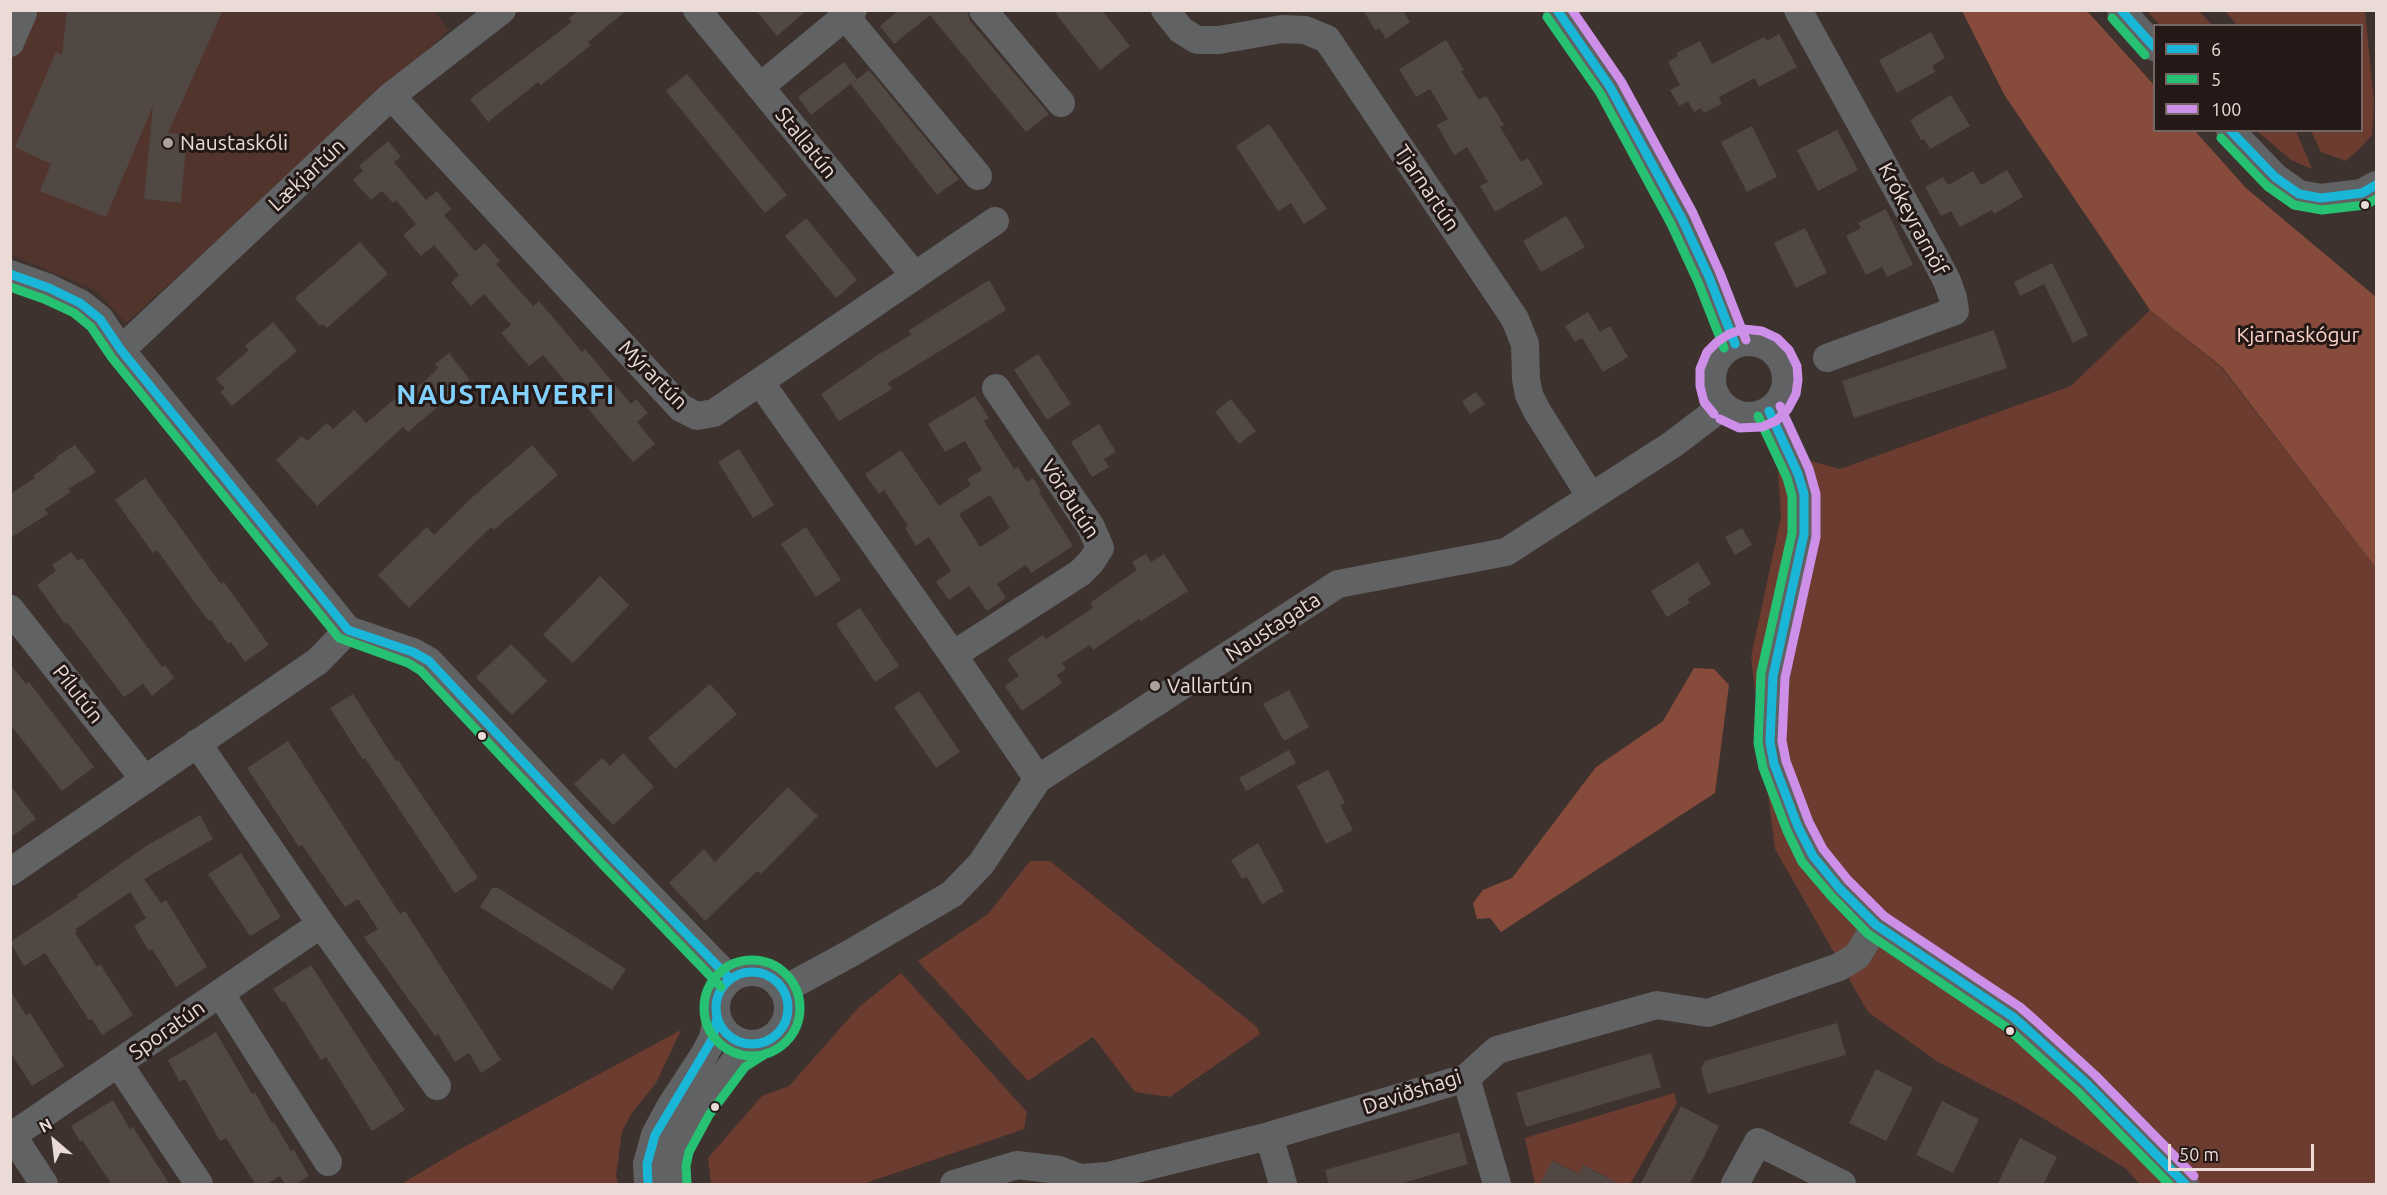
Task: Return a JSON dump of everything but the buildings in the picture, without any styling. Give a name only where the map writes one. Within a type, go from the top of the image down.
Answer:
[{"type":"street","name":"Lækjartún","points":[[121,350],[391,96],[502,10]]},
{"type":"street","name":"Stallatún","points":[[697,10],[915,276]]},
{"type":"street","points":[[983,10],[1061,103]]},
{"type":"street","name":"Tjarnartún","points":[[1165,10],[1181,30],[1197,40],[1219,40],[1282,29],[1305,30],[1327,39],[1515,319],[1525,344],[1529,394],[1537,411],[1591,497]]},
{"type":"street","points":[[1557,10],[1610,87],[1682,219],[1709,277],[1735,344]]},
{"type":"street","name":"Krókeyrarnöf","points":[[1798,10],[1947,281],[1955,311],[1827,358]]},
{"type":"street","points":[[2121,10],[2153,46]]},
{"type":"street","points":[[10,43],[23,13]]},
{"type":"street","points":[[760,87],[849,14],[978,176]]},
{"type":"street","name":"Mýrartún","points":[[391,96],[681,408],[697,416],[714,413],[995,221]]},
{"type":"street","points":[[2232,132],[2275,177],[2299,194],[2321,198],[2362,193],[2376,185]]},
{"type":"street","points":[[13,281],[49,288],[80,303],[100,319],[121,350],[348,630],[413,652],[429,661],[629,876],[730,979]]},
{"type":"street","points":[[1747,341],[1759,343],[1770,348],[1782,362],[1786,380],[1784,392],[1769,411],[1760,415],[1740,416],[1723,406],[1713,391],[1712,372],[1716,360],[1735,344],[1747,341]]},
{"type":"street","points":[[760,382],[1038,779]]},
{"type":"street","name":"Vörðutún","points":[[953,655],[1080,573],[1100,548],[1091,527],[996,388]]},
{"type":"street","name":"Naustagata","points":[[783,990],[952,894],[981,864],[1038,779],[1338,584],[1506,552],[1673,444],[1723,406]]},
{"type":"street","points":[[1769,411],[1798,474],[1804,494],[1804,534],[1773,676],[1770,742],[1774,764],[1798,827],[1814,856],[1839,888],[1876,925],[2028,1030],[2101,1098],[2185,1185]]},
{"type":"street","name":"Pílutún","points":[[10,609],[145,780]]},
{"type":"street","points":[[10,872],[318,661],[348,630]]},
{"type":"street","points":[[198,743],[321,924],[437,1086]]},
{"type":"street","name":"Sporatún","points":[[12,1134],[321,924]]},
{"type":"street","name":"Daviðshagi","points":[[954,1185],[1017,1165],[1059,1170],[1080,1181],[1108,1176],[1269,1136],[1466,1078],[1497,1050],[1657,1005],[1708,1013],[1839,967],[1857,956],[1876,925]]},
{"type":"street","points":[[648,1185],[647,1164],[655,1135],[713,1038],[717,1017],[717,996],[722,986],[730,979],[750,972],[771,977],[783,990],[788,1005],[787,1018],[772,1038],[737,1058],[694,1117],[678,1148],[674,1165],[675,1185]]},
{"type":"street","points":[[220,993],[328,1162]]},
{"type":"street","points":[[717,1017],[729,1036],[739,1042],[761,1043]]},
{"type":"street","points":[[117,1063],[199,1185]]},
{"type":"street","points":[[1466,1078],[1497,1185]]},
{"type":"street","points":[[12,1134],[44,1185]]},
{"type":"street","points":[[1269,1136],[1283,1185]]},
{"type":"street","points":[[1735,1185],[1758,1142],[1842,1185]]},
{"type":"shaded area","name":"Naustaskóli","points":[[433,10],[449,30],[126,323],[95,290],[11,255],[10,11]]},
{"type":"shaded area","points":[[2147,11],[2199,11],[2211,24],[2159,24]]},
{"type":"shaded area","points":[[2225,11],[2365,11],[2374,102],[2372,135],[2346,161],[2321,152],[2311,132],[2363,132],[2363,24],[2236,24]]},
{"type":"shaded area","points":[[2258,132],[2296,132],[2312,169],[2291,160]]},
{"type":"shaded area","points":[[2150,310],[2221,367],[2376,568],[2376,1184],[2140,1184],[2125,1168],[2021,1105],[1938,1062],[1868,1012],[1775,849],[1751,657],[1781,517],[1777,452],[1840,469],[2071,386]]},
{"type":"shaded area","points":[[1030,861],[1050,861],[1257,1027],[1260,1034],[1170,1097],[1135,1092],[1093,1037],[1028,1081],[918,961],[988,914]]},
{"type":"shaded area","points":[[901,973],[1027,1112],[1024,1129],[863,1184],[711,1184],[708,1158],[762,1096],[789,1086],[859,1007]]},
{"type":"shaded area","points":[[681,1030],[656,1083],[632,1113],[622,1131],[616,1176],[618,1184],[401,1184],[462,1148]]},
{"type":"shaded area","points":[[1674,1093],[1677,1103],[1630,1184],[1604,1184],[1607,1177],[1583,1165],[1579,1174],[1553,1161],[1540,1184],[1535,1184],[1525,1138]]},
{"type":"green space","name":"Kjarnaskógur","points":[[1962,11],[2087,11],[2153,84],[2153,132],[2196,132],[2246,188],[2376,297],[2376,568],[2222,367],[2150,310],[2005,96]]},
{"type":"green space","points":[[1694,668],[1714,669],[1729,685],[1715,793],[1501,932],[1490,918],[1477,919],[1473,903],[1483,890],[1512,878],[1596,767],[1663,721]]},
{"type":"transit line","name":"6","points":[[1557,10],[1610,87],[1682,219],[1709,277],[1735,344]]},
{"type":"transit line","name":"100","points":[[1572,10],[1621,81],[1693,213],[1720,273],[1746,340]]},
{"type":"transit line","name":"6","points":[[2121,10],[2153,46]]},
{"type":"transit line","name":"5","points":[[1547,17],[1600,93],[1671,224],[1698,282],[1724,348]]},
{"type":"transit line","name":"5","points":[[2112,18],[2145,55]]},
{"type":"transit line","name":"6","points":[[2232,132],[2275,177],[2299,194],[2321,198],[2362,193],[2376,185]]},
{"type":"transit line","name":"5","points":[[2221,138],[2267,186],[2294,205],[2322,210],[2365,205],[2376,199]]},
{"type":"transit line","name":"6","points":[[10,274],[49,288],[80,303],[100,319],[121,350],[348,630],[413,652],[429,661],[610,855],[730,979]]},
{"type":"transit line","name":"5","points":[[10,287],[74,313],[91,327],[112,358],[339,638],[408,663],[421,671],[721,987]]},
{"type":"transit line","name":"100","points":[[1714,414],[1704,402],[1700,386],[1700,369],[1707,352],[1729,334],[1744,329],[1762,331],[1777,338],[1789,350],[1797,366],[1796,394],[1788,409],[1776,421],[1762,427],[1739,428],[1720,419]]},
{"type":"transit line","name":"100","points":[[1780,406],[1809,469],[1816,494],[1816,537],[1785,678],[1782,741],[1786,761],[1809,822],[1823,849],[1848,880],[1884,916],[2020,1007],[2036,1021],[2095,1075],[2194,1176]]},
{"type":"transit line","name":"6","points":[[1769,411],[1798,474],[1804,494],[1804,534],[1773,676],[1770,742],[1774,764],[1798,827],[1813,856],[1839,888],[1876,925],[2013,1017],[2028,1030],[2086,1083],[2185,1184]]},
{"type":"transit line","name":"5","points":[[1758,416],[1787,478],[1792,496],[1792,533],[1761,673],[1758,743],[1763,768],[1787,831],[1802,862],[1868,934],[2006,1027],[2078,1092],[2169,1184]]},
{"type":"transit line","name":"5","points":[[752,960],[770,964],[786,974],[796,990],[800,1008],[796,1026],[786,1042],[770,1052],[752,1056],[734,1052],[718,1042],[708,1026],[704,1008],[708,990],[718,974],[734,964],[752,960]]},
{"type":"transit line","name":"6","points":[[752,972],[772,978],[782,988],[788,1008],[782,1028],[772,1038],[752,1044],[732,1038],[722,1028],[716,1008],[722,988],[732,978],[752,972]]},
{"type":"transit line","name":"6","points":[[648,1184],[647,1164],[655,1135],[713,1038],[717,1017]]},
{"type":"transit line","name":"5","points":[[687,1183],[686,1166],[689,1152],[709,1115],[745,1067],[767,1053]]},
{"type":"place","name":"Naustaskóli","points":[[168,143]]},
{"type":"place","name":"Vallartún","points":[[1155,686]]},
{"type":"district","name":"NAUSTAHVERFI","points":[[506,395]]}]
